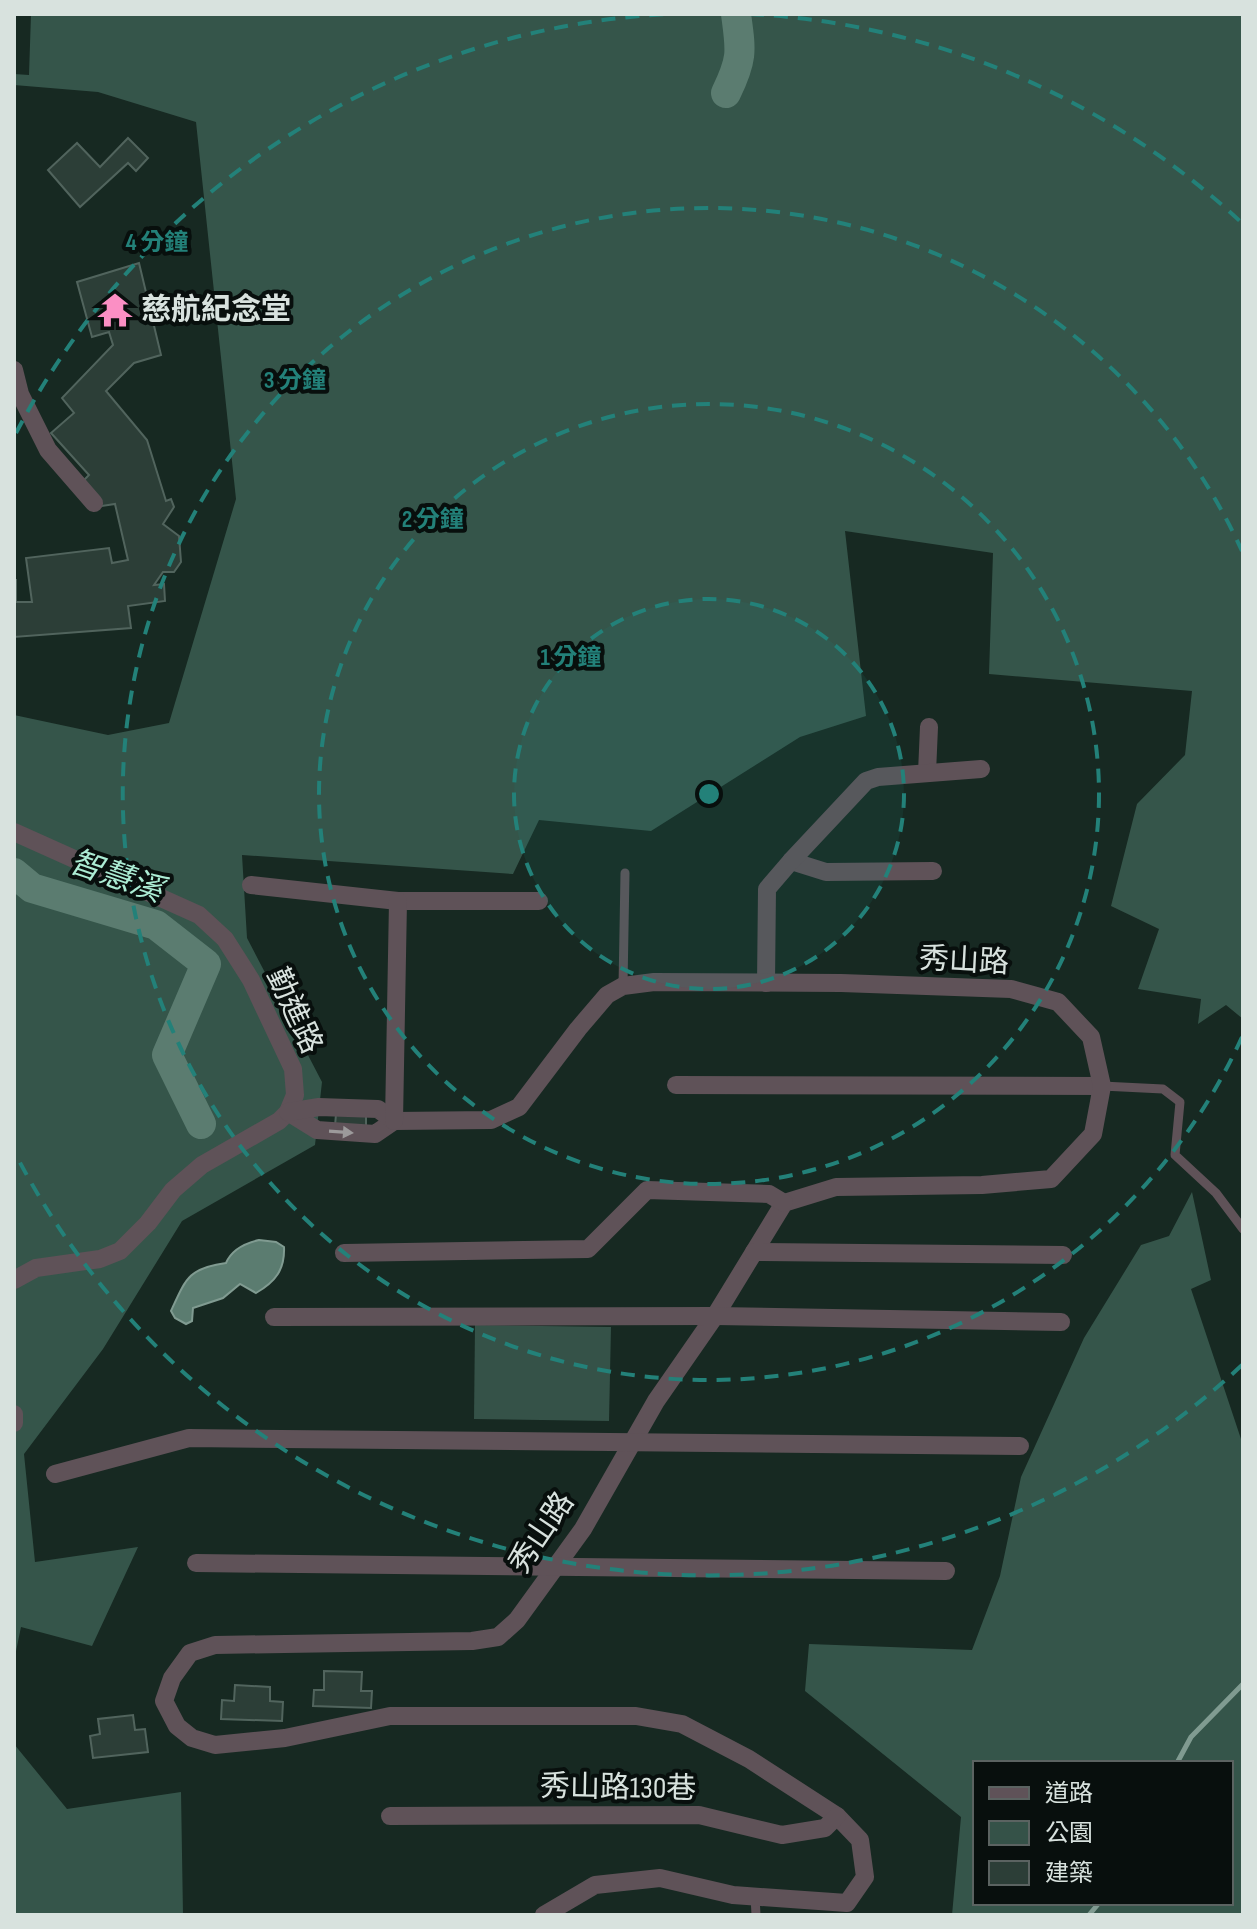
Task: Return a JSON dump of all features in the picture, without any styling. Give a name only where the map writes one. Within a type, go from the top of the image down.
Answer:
[{"type":"street","points":[[14,370],[20,394],[48,450],[94,503]]},
{"type":"street","points":[[927,773],[929,727]]},
{"type":"street","points":[[766,983],[767,889],[866,781],[878,777],[981,769]]},
{"type":"street","name":"勤進路","points":[[14,832],[199,915],[225,939],[251,980],[293,1069],[295,1095],[288,1112]]},
{"type":"street","points":[[791,861],[826,872],[933,871]]},
{"type":"street","points":[[251,885],[398,901],[539,901]]},
{"type":"street","points":[[394,1121],[398,901]]},
{"type":"street","name":"秀山路","points":[[544,1915],[595,1885],[660,1878],[733,1895],[756,1906],[847,1903],[865,1877],[860,1840],[837,1816],[749,1759],[682,1724],[636,1716],[390,1716],[285,1738],[215,1745],[192,1738],[177,1726],[164,1701],[172,1678],[190,1653],[215,1645],[472,1641],[498,1637],[517,1620],[583,1529],[630,1443],[715,1316],[784,1203],[836,1187],[982,1185],[1051,1179],[1093,1134],[1102,1086],[1091,1037],[1058,1002],[1011,989],[654,982],[623,986]]},
{"type":"street","points":[[14,1280],[36,1268],[100,1259],[120,1251],[148,1223],[173,1190],[202,1165],[279,1121],[288,1112],[317,1130],[375,1134],[394,1121],[491,1120],[519,1107],[607,995],[623,986]]},
{"type":"street","points":[[676,1085],[1102,1086]]},
{"type":"street","points":[[344,1253],[588,1249],[647,1190],[769,1194],[784,1203]]},
{"type":"street","points":[[754,1252],[1063,1255]]},
{"type":"street","points":[[274,1317],[715,1316],[1061,1322]]},
{"type":"street","points":[[14,1414],[14,1423]]},
{"type":"street","points":[[55,1474],[189,1438],[1020,1446]]},
{"type":"street","points":[[196,1563],[946,1571]]},
{"type":"street","name":"秀山路130巷","points":[[390,1816],[699,1815],[782,1835],[825,1828],[837,1816]]},
{"type":"lane","points":[[623,986],[625,873]]},
{"type":"lane","points":[[1102,1086],[1163,1089],[1180,1102],[1175,1155],[1216,1193],[1243,1229]]},
{"type":"green space","points":[[475,1325],[611,1327],[609,1421],[474,1419]]},
{"type":"shaded area","points":[[31,14],[1243,14],[1243,1019],[1226,1005],[1198,1024],[1201,999],[1138,989],[1159,929],[1111,906],[1137,804],[1185,755],[1192,691],[989,674],[993,553],[845,531],[866,716],[800,737],[651,831],[539,820],[513,874],[242,855],[247,938],[322,1082],[315,1145],[182,1221],[103,1349],[24,1454],[35,1562],[138,1547],[92,1646],[21,1627],[14,1661],[14,715],[108,735],[169,723],[236,499],[196,122],[98,92],[14,85],[14,74],[29,75]]},
{"type":"shaded area","points":[[1192,1192],[1211,1280],[1191,1289],[1243,1445],[1243,1915],[952,1915],[961,1817],[805,1691],[809,1644],[972,1650],[1000,1576],[1021,1477],[1084,1338],[1141,1245],[1169,1236]]},
{"type":"shaded area","points":[[259,1240],[276,1242],[284,1247],[281,1269],[269,1284],[256,1293],[240,1284],[223,1298],[193,1308],[192,1321],[186,1324],[175,1318],[171,1311],[190,1276],[204,1268],[226,1263],[240,1247]]},
{"type":"shaded area","points":[[14,1744],[67,1809],[181,1792],[183,1915],[14,1915]]},
{"type":"building","points":[[128,138],[148,158],[136,171],[128,163],[80,207],[48,170],[77,143],[100,167]]},
{"type":"building","points":[[139,263],[161,355],[134,363],[106,391],[147,440],[166,501],[171,499],[174,507],[163,524],[179,536],[181,562],[174,572],[163,572],[154,585],[164,584],[165,601],[128,606],[131,628],[14,637],[14,580],[16,602],[32,602],[26,558],[109,548],[112,563],[128,560],[115,504],[102,506],[82,482],[89,475],[51,433],[74,413],[62,398],[113,345],[109,332],[92,337],[77,282]]},
{"type":"building","points":[[336,1114],[366,1116],[366,1128],[335,1126]]},
{"type":"building","points":[[324,1671],[362,1672],[361,1691],[372,1691],[371,1708],[313,1706],[314,1690],[324,1690]]},
{"type":"building","points":[[235,1685],[270,1687],[270,1701],[283,1702],[282,1721],[221,1719],[222,1700],[234,1701]]},
{"type":"building","points":[[133,1715],[135,1730],[145,1729],[148,1752],[93,1758],[90,1736],[100,1734],[98,1719]]},
{"type":"waterway","points":[[726,93],[739,54],[736,14]]},
{"type":"waterway","name":"智慧溪","points":[[14,873],[32,888],[156,925],[206,964],[167,1055],[201,1124]]},
{"type":"waterway","points":[[1178,1761],[1191,1737],[1243,1684]]},
{"type":"waterway","points":[[1089,1915],[1097,1905]]},
{"type":"place","name":"慈航紀念堂","points":[[115,310]]}]
